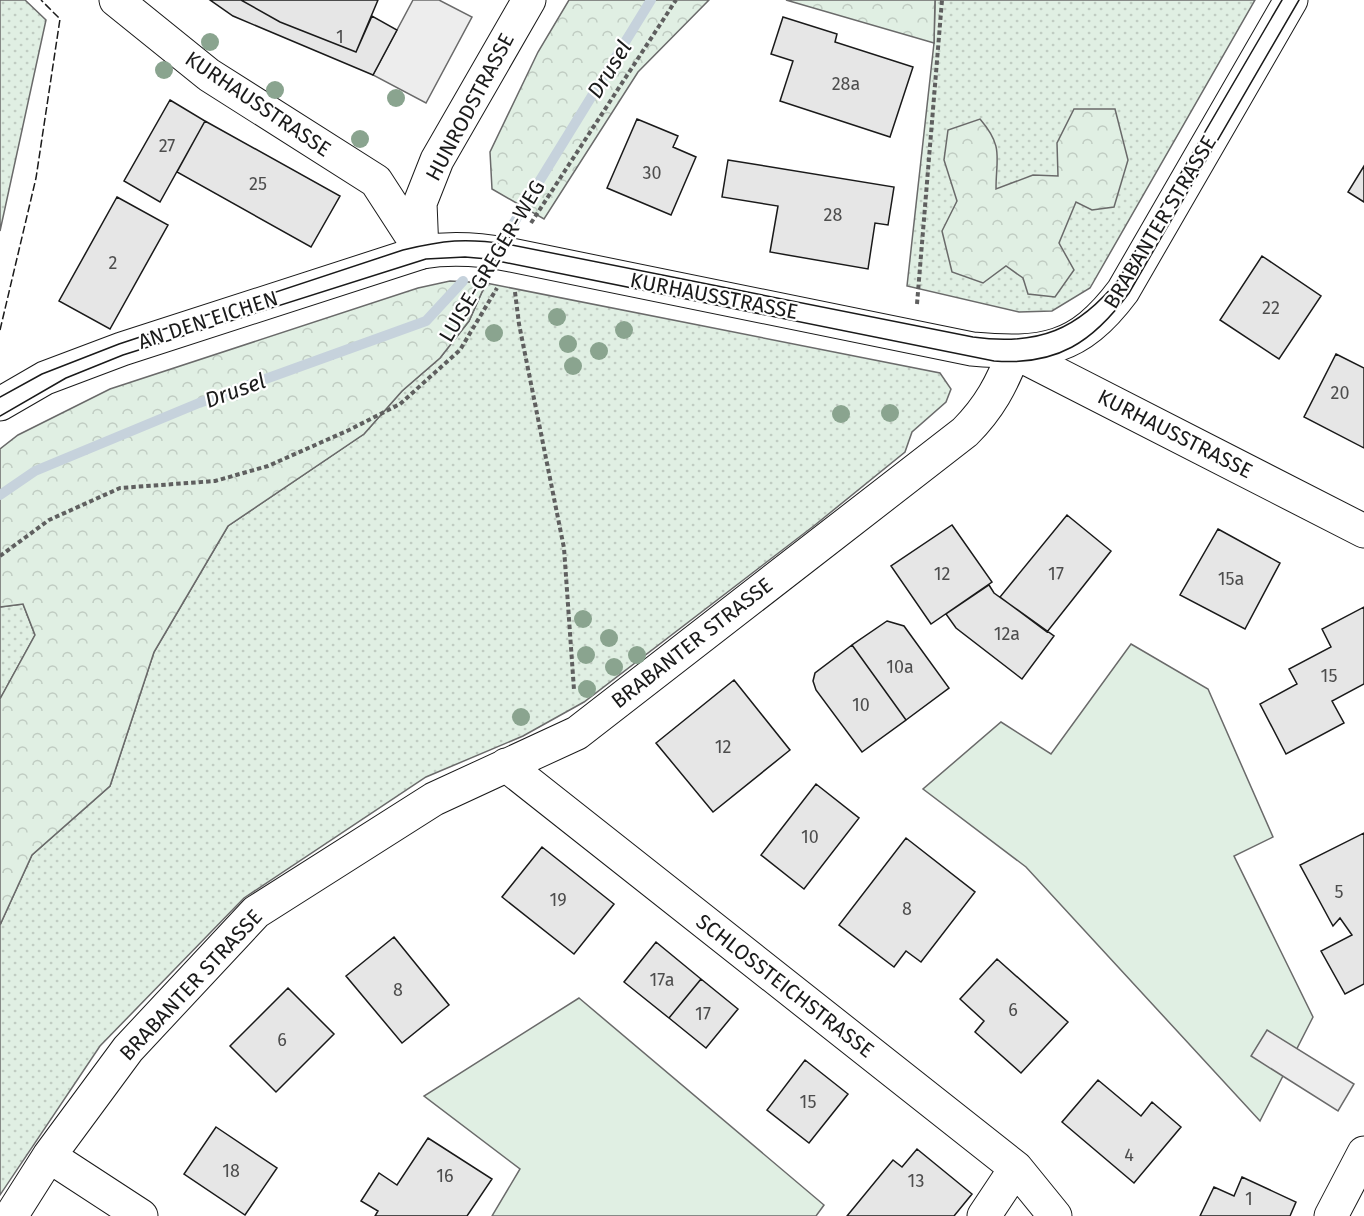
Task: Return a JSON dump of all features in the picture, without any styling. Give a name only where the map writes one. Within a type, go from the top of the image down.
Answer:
[{"type":"street","name":"KURHAUSSTRASSE","points":[[116,0],[209,75],[376,181],[423,252],[476,249],[972,349],[1014,352],[1364,531]]},
{"type":"street","name":"HUNRODSTRASSE","points":[[423,252],[420,203],[437,160],[528,0]]},
{"type":"street","name":"BRABANTER STRASSE","points":[[10,1216],[49,1156],[128,1049],[256,912],[434,799],[577,733],[965,432],[987,409],[1003,381],[1014,352],[1051,348],[1080,334],[1106,313],[1123,291],[1291,0]]},
{"type":"street","name":"AN DEN EICHEN","points":[[0,404],[45,378],[122,349],[423,252]]},
{"type":"street","name":"SCHLOSSTEICHSTRASSE","points":[[506,765],[1016,1168],[1055,1216]]},
{"type":"street","points":[[1331,1216],[1364,1153]]},
{"type":"street","points":[[49,1156],[141,1216]]},
{"type":"street","points":[[984,1216],[1016,1168]]},
{"type":"path","name":"LUISE-GREGER-WEG","points":[[0,556],[49,520],[120,488],[215,481],[268,466],[349,430],[400,404],[460,350],[494,296],[510,255],[676,0]]},
{"type":"path","points":[[913,336],[942,0]]},
{"type":"path","points":[[510,255],[519,324],[564,548],[577,733]]},
{"type":"green space","points":[[0,0],[25,0],[46,20],[0,231]]},
{"type":"green space","points":[[569,0],[709,0],[638,72],[544,219],[492,189],[490,152],[538,52]]},
{"type":"green space","points":[[786,0],[935,0],[934,43]]},
{"type":"green space","points":[[935,0],[1255,0],[1090,288],[1052,311],[1019,312],[907,286],[934,43]]},
{"type":"green space","points":[[1074,109],[1115,109],[1128,160],[1114,207],[1092,210],[1076,202],[1059,243],[1074,270],[1055,297],[1028,294],[1023,278],[1006,266],[983,283],[952,272],[942,231],[957,201],[944,160],[948,130],[980,119],[996,145],[996,189],[1033,175],[1058,176],[1057,143]]},
{"type":"green space","points":[[450,281],[486,283],[469,321],[440,358],[402,391],[364,434],[228,526],[154,652],[110,786],[32,855],[0,925],[0,699],[35,635],[23,604],[0,607],[0,449],[18,435],[110,389],[418,288]]},
{"type":"green space","points":[[486,283],[940,373],[951,389],[946,402],[912,432],[905,452],[815,525],[584,702],[523,736],[426,777],[244,898],[100,1046],[0,1195],[0,925],[32,855],[110,786],[154,652],[228,526],[364,434],[402,391],[440,358],[469,321]]},
{"type":"green space","points":[[23,604],[35,635],[0,699],[0,607]]},
{"type":"green space","points":[[1131,644],[1208,689],[1273,837],[1234,856],[1313,1017],[1260,1121],[1026,867],[923,789],[1001,722],[1051,754]]},
{"type":"green space","points":[[579,998],[824,1205],[816,1216],[492,1216],[520,1169],[424,1096]]},
{"type":"shaded area","points":[[413,0],[439,0],[472,17],[426,103],[373,75]]},
{"type":"shaded area","points":[[1267,1030],[1354,1084],[1338,1111],[1251,1056]]},
{"type":"building","points":[[210,0],[241,0],[280,22],[356,52],[372,16],[397,30],[373,75],[233,16]]},
{"type":"building","points":[[241,0],[378,0],[356,52],[280,22]]},
{"type":"building","points":[[783,17],[837,34],[835,42],[913,67],[890,137],[780,101],[793,61],[771,54]]},
{"type":"building","points":[[170,100],[205,121],[160,202],[124,181]]},
{"type":"building","points":[[637,119],[678,136],[673,147],[696,157],[671,215],[607,188]]},
{"type":"building","points":[[205,121],[340,196],[311,247],[177,172]]},
{"type":"building","points":[[728,160],[894,187],[888,225],[875,223],[868,269],[770,252],[778,206],[722,197]]},
{"type":"building","points":[[1364,166],[1364,202],[1348,192]]},
{"type":"building","points":[[117,197],[168,225],[110,329],[59,301]]},
{"type":"building","points":[[1262,256],[1321,296],[1279,359],[1220,320]]},
{"type":"building","points":[[1336,354],[1364,368],[1364,448],[1304,417]]},
{"type":"building","points":[[1067,515],[1111,551],[1047,632],[1000,597]]},
{"type":"building","points":[[952,525],[992,582],[931,624],[891,566]]},
{"type":"building","points":[[1218,529],[1280,563],[1245,629],[1180,595]]},
{"type":"building","points":[[989,585],[994,593],[1054,636],[1022,679],[956,628],[946,614]]},
{"type":"building","points":[[1364,607],[1364,684],[1332,701],[1344,723],[1286,754],[1260,704],[1297,684],[1289,669],[1331,647],[1322,629]]},
{"type":"building","points":[[887,621],[904,626],[949,688],[906,720],[852,645]]},
{"type":"building","points":[[852,645],[906,720],[862,752],[816,690],[813,681],[815,673]]},
{"type":"building","points":[[734,680],[790,750],[713,812],[656,743]]},
{"type":"building","points":[[816,784],[859,818],[804,889],[761,855]]},
{"type":"building","points":[[1364,833],[1364,984],[1345,994],[1321,951],[1352,935],[1340,918],[1333,926],[1300,865]]},
{"type":"building","points":[[906,838],[975,892],[921,962],[906,951],[894,967],[839,925]]},
{"type":"building","points":[[542,847],[614,904],[574,954],[502,897]]},
{"type":"building","points":[[394,937],[449,1005],[402,1043],[346,976]]},
{"type":"building","points":[[656,942],[701,979],[669,1018],[624,982]]},
{"type":"building","points":[[997,959],[1068,1022],[1021,1073],[975,1032],[984,1021],[960,999]]},
{"type":"building","points":[[701,979],[738,1009],[706,1048],[669,1018]]},
{"type":"building","points":[[288,988],[334,1034],[276,1092],[230,1046]]},
{"type":"building","points":[[805,1060],[848,1094],[809,1143],[767,1110]]},
{"type":"building","points":[[1098,1080],[1141,1116],[1152,1102],[1181,1127],[1134,1183],[1062,1122]]},
{"type":"building","points":[[216,1127],[277,1168],[245,1215],[184,1174]]},
{"type":"building","points":[[428,1138],[492,1179],[467,1216],[375,1216],[378,1211],[361,1201],[379,1173],[397,1185]]},
{"type":"building","points":[[917,1149],[972,1194],[954,1216],[847,1216],[893,1160],[902,1167]]},
{"type":"building","points":[[1242,1177],[1296,1202],[1290,1216],[1200,1216],[1214,1187],[1234,1196]]},
{"type":"waterway","name":"Drusel","points":[[510,229],[651,0]]},
{"type":"waterway","name":"Drusel","points":[[0,495],[35,471],[199,403],[426,321],[463,281]]},
{"type":"tram line","points":[[0,397],[42,374],[119,344],[403,250],[455,241],[507,244],[973,337],[1017,339],[1037,336],[1072,322],[1088,311],[1119,279],[1282,0]]},
{"type":"tram line","points":[[0,416],[66,378],[123,355],[426,259],[465,257],[488,259],[994,361],[1016,362],[1055,355],[1072,347],[1102,325],[1129,293],[1299,0]]},
{"type":"fence","points":[[0,330],[36,178],[60,19],[41,0]]}]
